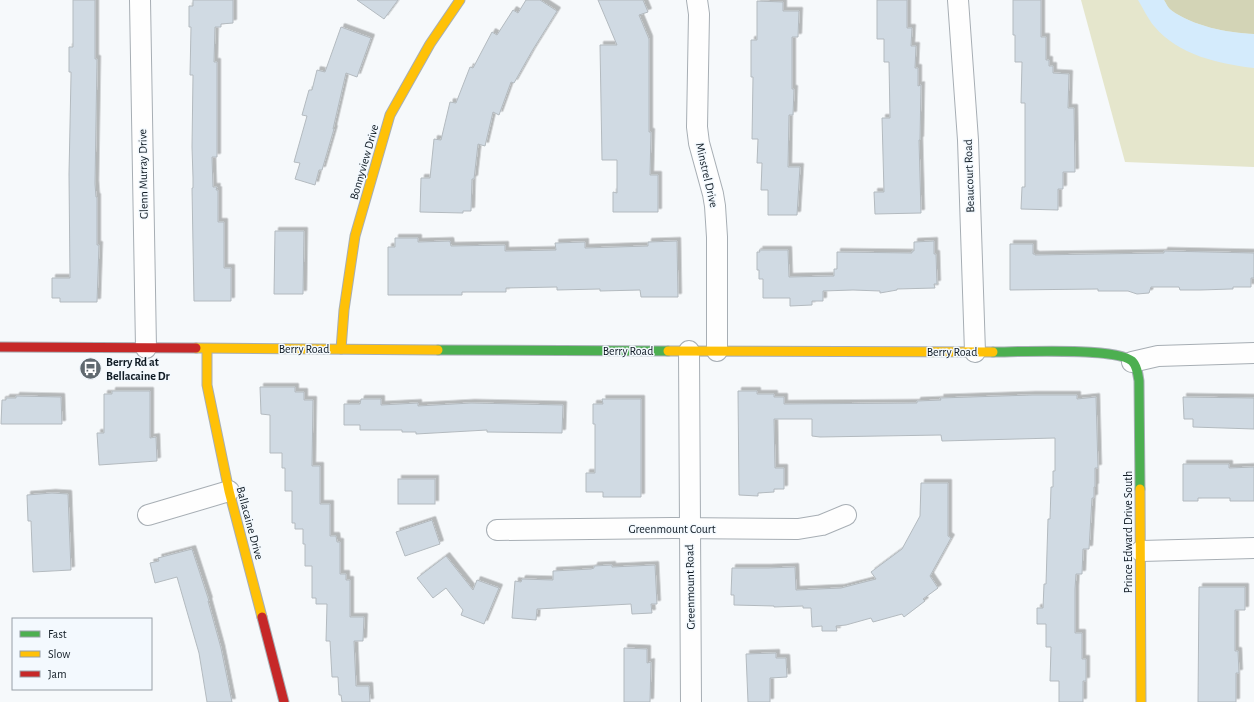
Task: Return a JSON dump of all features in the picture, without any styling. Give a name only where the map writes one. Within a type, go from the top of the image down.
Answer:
[{"type":"street","name":"Glenn Murray Drive","points":[[140,0],[146,348]]},
{"type":"street","name":"Bonnyview Drive","points":[[341,349],[344,310],[355,236],[390,114],[430,44],[460,0]]},
{"type":"street","name":"Minstrel Drive","points":[[697,0],[699,14],[697,127],[699,143],[715,206],[717,237],[717,351]]},
{"type":"street","name":"Beaucourt Road","points":[[958,0],[968,140],[975,352]]},
{"type":"street","name":"Berry Road","points":[[0,347],[1101,352],[1118,355],[1132,362]]},
{"type":"street","name":"Ballacaine Drive","points":[[207,349],[208,385],[229,491],[284,702]]},
{"type":"street","name":"Greenmount Road","points":[[689,351],[691,702]]},
{"type":"street","points":[[1132,362],[1158,356],[1254,354]]},
{"type":"street","name":"Prince Edward Drive South","points":[[1132,362],[1137,372],[1139,381],[1141,702]]},
{"type":"street","points":[[148,515],[229,491]]},
{"type":"street","name":"Greenmount Court","points":[[497,530],[689,528],[798,529],[822,525],[846,515]]},
{"type":"street","points":[[1141,551],[1254,548]]},
{"type":"green space","points":[[1081,0],[1254,0],[1254,167],[1125,162]]},
{"type":"green space","points":[[1164,0],[1254,0],[1254,34],[1211,28],[1189,20],[1171,10]]},
{"type":"water","points":[[1138,0],[1164,0],[1171,10],[1189,20],[1211,28],[1254,34],[1254,68],[1213,61],[1187,51],[1175,44],[1154,26]]},
{"type":"building","points":[[73,0],[95,0],[95,59],[97,59],[95,184],[97,197],[97,245],[99,245],[97,302],[60,302],[60,298],[52,298],[52,278],[70,278],[69,174],[71,72],[69,72],[69,47],[73,47]]},
{"type":"building","points":[[193,0],[233,0],[233,23],[221,24],[221,27],[215,27],[214,62],[217,62],[217,157],[212,157],[213,187],[217,187],[216,190],[218,190],[218,222],[224,222],[224,268],[231,268],[231,301],[194,301],[192,188],[193,75],[190,75],[191,27],[189,27],[189,6],[193,6]]},
{"type":"building","points":[[357,0],[398,0],[384,19]]},
{"type":"building","points":[[526,0],[540,0],[557,11],[514,83],[511,82],[499,115],[493,112],[485,146],[478,144],[474,179],[472,179],[471,211],[463,211],[463,213],[420,212],[421,178],[430,178],[434,139],[441,140],[450,102],[456,103],[470,67],[473,68],[492,32],[497,35],[513,10],[518,13]]},
{"type":"building","points":[[598,0],[643,0],[648,12],[639,15],[649,39],[649,132],[651,132],[650,175],[658,175],[658,212],[613,212],[613,192],[617,193],[617,160],[602,160],[600,45],[617,45]]},
{"type":"building","points":[[877,0],[907,0],[907,28],[912,28],[911,46],[916,46],[915,68],[918,68],[918,86],[921,85],[919,140],[921,213],[875,214],[874,192],[884,192],[882,118],[890,118],[889,62],[884,62],[884,39],[877,39]]},
{"type":"building","points":[[1013,0],[1041,0],[1041,37],[1046,37],[1046,60],[1049,60],[1049,66],[1053,66],[1053,73],[1069,74],[1068,108],[1074,108],[1075,172],[1063,172],[1063,189],[1058,189],[1058,210],[1021,209],[1022,187],[1025,187],[1025,103],[1021,103],[1022,62],[1015,62]]},
{"type":"building","points":[[757,1],[783,2],[783,11],[799,11],[798,37],[792,37],[792,89],[794,89],[793,115],[789,115],[788,167],[800,167],[797,215],[768,215],[768,190],[761,190],[762,163],[757,163],[758,139],[752,139],[753,77],[751,77],[751,40],[757,40]]},
{"type":"building","points":[[341,27],[371,38],[357,77],[346,73],[334,129],[322,170],[319,170],[315,185],[295,179],[300,163],[294,162],[307,116],[302,115],[309,90],[312,90],[317,70],[325,72]]},
{"type":"building","points":[[275,231],[304,231],[303,294],[274,294]]},
{"type":"building","points":[[395,238],[418,238],[418,242],[450,241],[451,246],[505,245],[505,251],[556,250],[555,243],[585,242],[585,248],[648,246],[648,242],[677,241],[678,297],[641,297],[640,290],[557,290],[557,287],[506,288],[506,292],[462,292],[462,295],[388,295],[388,247],[395,247]]},
{"type":"building","points":[[934,241],[937,284],[934,284],[935,288],[897,289],[880,293],[880,291],[853,290],[823,291],[823,301],[812,301],[812,305],[790,306],[790,298],[763,298],[763,279],[759,279],[759,270],[757,270],[757,252],[760,252],[759,250],[788,250],[789,277],[834,276],[834,269],[837,269],[837,252],[912,253],[912,251],[914,251],[914,242]]},
{"type":"building","points":[[1010,244],[1033,244],[1033,254],[1035,255],[1164,253],[1164,251],[1254,253],[1254,278],[1251,278],[1251,287],[1233,287],[1233,289],[1180,290],[1179,287],[1151,287],[1149,293],[1137,294],[1128,291],[1098,291],[1098,289],[1010,290]]},
{"type":"building","points":[[260,387],[295,387],[295,392],[304,392],[304,400],[313,400],[312,466],[320,466],[320,504],[330,504],[330,536],[336,536],[337,542],[340,542],[340,574],[346,574],[346,580],[350,580],[350,617],[364,617],[363,641],[354,641],[356,686],[369,686],[370,702],[342,702],[341,695],[339,695],[338,677],[332,677],[330,641],[326,641],[327,604],[316,604],[316,598],[312,598],[312,566],[305,566],[303,529],[295,529],[295,523],[292,523],[292,491],[285,491],[285,468],[282,468],[282,453],[270,453],[270,415],[261,414]]},
{"type":"building","points":[[112,391],[150,391],[150,438],[156,437],[157,461],[99,465],[97,433],[104,433],[104,394],[112,394]]},
{"type":"building","points":[[738,391],[757,391],[757,394],[774,394],[774,397],[784,397],[784,404],[917,403],[917,401],[941,400],[940,398],[1032,395],[1077,395],[1077,399],[1096,397],[1098,468],[1095,468],[1095,487],[1094,498],[1092,498],[1089,549],[1083,549],[1082,574],[1076,574],[1075,589],[1075,633],[1082,633],[1082,659],[1086,659],[1086,681],[1083,681],[1083,702],[1059,702],[1059,681],[1050,681],[1051,647],[1046,647],[1046,624],[1037,624],[1037,608],[1043,608],[1044,584],[1046,584],[1048,519],[1050,519],[1053,471],[1055,471],[1055,438],[942,441],[941,435],[820,437],[812,436],[812,419],[774,419],[775,468],[784,468],[784,489],[774,489],[774,492],[758,493],[758,496],[739,495]]},
{"type":"building","points":[[16,396],[61,397],[62,424],[1,424],[2,400],[6,400],[6,398],[16,398]]},
{"type":"building","points":[[1183,397],[1254,398],[1254,429],[1193,427],[1193,419],[1184,419]]},
{"type":"building","points":[[361,399],[381,399],[381,405],[418,403],[418,406],[471,403],[563,405],[562,433],[487,432],[487,430],[416,434],[416,432],[402,432],[402,430],[360,430],[360,425],[344,425],[344,404],[360,404]]},
{"type":"building","points":[[602,399],[641,399],[641,497],[603,497],[603,492],[586,492],[586,473],[595,473],[595,424],[593,424],[593,404],[603,404]]},
{"type":"building","points":[[1183,464],[1229,464],[1229,468],[1254,467],[1254,501],[1230,501],[1230,498],[1198,498],[1198,501],[1183,501]]},
{"type":"building","points":[[398,479],[435,479],[435,504],[398,504]]},
{"type":"building","points":[[921,483],[948,483],[948,536],[951,538],[930,576],[938,588],[923,599],[925,601],[904,617],[902,614],[873,622],[871,618],[846,625],[836,626],[837,631],[822,631],[822,626],[812,627],[811,608],[803,608],[803,606],[774,607],[734,605],[734,595],[731,595],[732,568],[795,567],[796,590],[841,588],[876,579],[871,572],[902,549],[920,516]]},
{"type":"building","points":[[52,493],[68,494],[71,570],[33,572],[31,521],[28,521],[27,495]]},
{"type":"building","points":[[432,520],[440,544],[405,556],[396,532]]},
{"type":"building","points":[[192,549],[209,601],[221,648],[232,702],[207,702],[199,653],[177,577],[155,583],[150,563],[159,561],[158,558]]},
{"type":"building","points":[[446,556],[473,590],[477,580],[499,588],[484,624],[461,615],[463,610],[446,588],[433,598],[417,578]]},
{"type":"building","points":[[612,565],[612,567],[655,565],[657,604],[651,604],[652,613],[632,614],[631,604],[537,609],[536,620],[512,618],[515,581],[521,582],[522,579],[553,580],[553,571],[591,569],[594,568],[594,566]]},
{"type":"building","points":[[1199,587],[1245,587],[1245,610],[1235,610],[1235,651],[1238,651],[1239,673],[1236,673],[1236,702],[1198,702]]},
{"type":"building","points":[[624,648],[647,649],[647,663],[651,662],[650,702],[624,702]]},
{"type":"building","points":[[776,653],[776,658],[786,658],[787,677],[770,678],[770,702],[748,702],[746,654]]},
{"type":"traffic: fast","points":[[438,350],[668,351]]},
{"type":"traffic: fast","points":[[993,352],[1088,352],[1122,357],[1132,361],[1138,373],[1139,381],[1140,489]]},
{"type":"traffic: slow","points":[[341,349],[344,310],[355,236],[390,115],[430,44],[460,0]]},
{"type":"traffic: slow","points":[[196,348],[438,350]]},
{"type":"traffic: slow","points":[[207,349],[207,385],[229,491],[262,617]]},
{"type":"traffic: slow","points":[[668,351],[993,352]]},
{"type":"traffic: slow","points":[[1140,489],[1141,702]]},
{"type":"traffic: jam","points":[[0,347],[196,348]]},
{"type":"traffic: jam","points":[[262,617],[284,702]]},
{"type":"place","name":"Berry Rd at Bellacaine Dr","points":[[91,369]]}]
